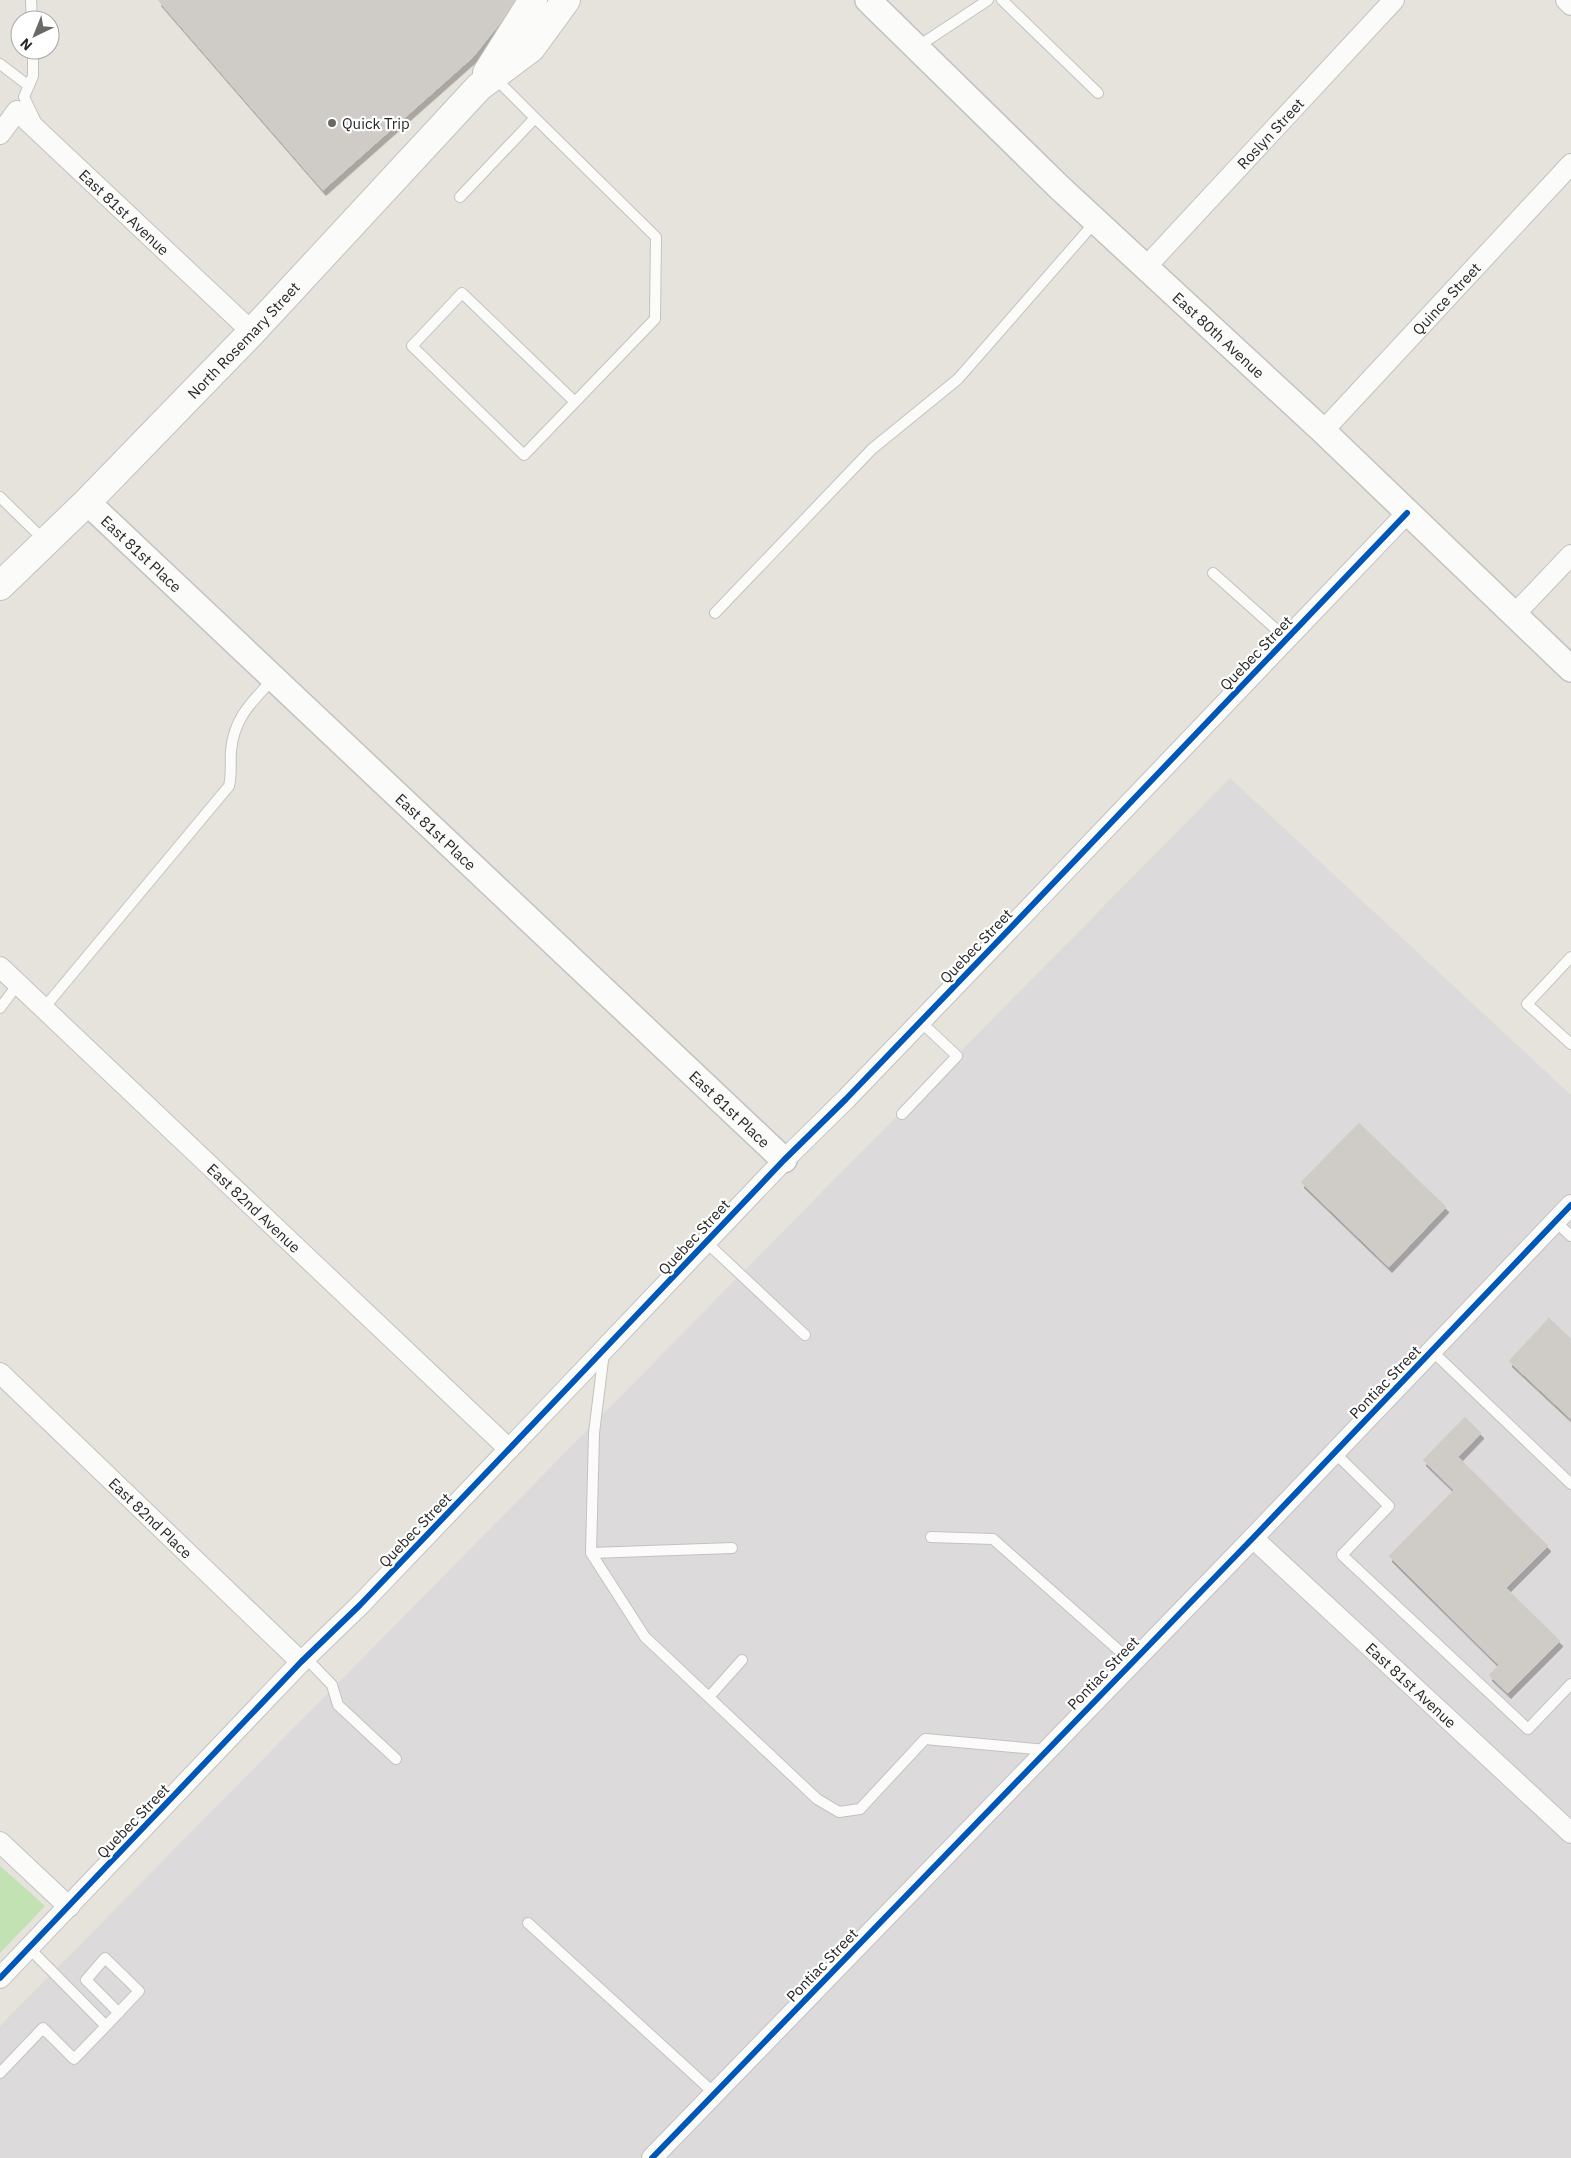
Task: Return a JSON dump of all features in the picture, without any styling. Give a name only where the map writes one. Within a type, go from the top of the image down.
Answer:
[{"type":"main road","name":"North Rosemary Street","points":[[486,82],[534,0]]},
{"type":"main road","name":"North Rosemary Street","points":[[0,586],[87,502],[252,332],[486,82],[531,48],[566,0]]},
{"type":"street","name":"East 80th Avenue","points":[[868,0],[1145,268],[1323,432],[1571,669]]},
{"type":"street","name":"Roslyn Street","points":[[1145,268],[1394,0]]},
{"type":"street","points":[[1566,0],[1571,5]]},
{"type":"street","name":"East 81st Avenue","points":[[0,134],[17,111],[252,332]]},
{"type":"street","name":"Quince Street","points":[[1323,432],[1571,164]]},
{"type":"street","name":"East 81st Place","points":[[87,502],[784,1160]]},
{"type":"street","name":"Quebec Street","points":[[0,1978],[604,1350],[784,1160],[921,1022],[1407,513]]},
{"type":"street","points":[[1514,615],[1571,554]]},
{"type":"street","name":"East 82nd Avenue","points":[[0,967],[509,1449]]},
{"type":"street","name":"Pontiac Street","points":[[652,2158],[1335,1453],[1571,1204]]},
{"type":"street","name":"East 82nd Place","points":[[0,1373],[304,1660]]},
{"type":"street","name":"East 81st Avenue","points":[[1253,1538],[1571,1832]]},
{"type":"street","points":[[0,1842],[69,1907]]},
{"type":"lane","points":[[916,48],[988,0]]},
{"type":"lane","points":[[1002,0],[1098,93]]},
{"type":"lane","points":[[33,60],[33,76],[24,97],[43,136]]},
{"type":"lane","points":[[0,64],[29,86]]},
{"type":"lane","points":[[486,82],[535,118],[656,238],[655,318],[575,402],[524,455],[412,346],[462,293],[575,402]]},
{"type":"lane","points":[[460,197],[535,118]]},
{"type":"lane","points":[[715,613],[872,449],[958,379],[1096,221]]},
{"type":"lane","points":[[0,497],[45,541]]},
{"type":"lane","points":[[1213,572],[1287,640]]},
{"type":"lane","points":[[44,1008],[229,786],[232,775],[231,752],[234,731],[238,721],[252,702],[275,678]]},
{"type":"lane","points":[[1571,957],[1527,1004],[1571,1044]]},
{"type":"lane","points":[[0,1008],[18,984]]},
{"type":"lane","points":[[902,1114],[957,1056],[921,1022]]},
{"type":"lane","points":[[1555,1221],[1571,1236]]},
{"type":"lane","points":[[706,1242],[805,1335]]},
{"type":"lane","points":[[604,1350],[594,1433],[591,1553],[645,1637],[817,1799],[839,1812],[860,1809],[925,1739],[1047,1750]]},
{"type":"lane","points":[[1432,1351],[1571,1484]]},
{"type":"lane","points":[[1335,1453],[1389,1506],[1342,1555],[1528,1729],[1571,1684]]},
{"type":"lane","points":[[931,1537],[993,1539],[1132,1662]]},
{"type":"lane","points":[[591,1553],[732,1548]]},
{"type":"lane","points":[[304,1660],[332,1685],[338,1704],[396,1759]]},
{"type":"lane","points":[[709,1697],[742,1660]]},
{"type":"lane","points":[[528,1923],[714,2093]]},
{"type":"lane","points":[[29,1948],[106,2026]]},
{"type":"lane","points":[[0,2073],[43,2028],[74,2059],[119,2013],[139,1991],[105,1958],[86,1980],[119,2013]]},
{"type":"shaded area","points":[[1230,778],[1571,1095],[1571,2158],[0,2158],[0,2026]]},
{"type":"green space","points":[[0,1866],[45,1906],[0,1953]]},
{"type":"building","name":"Quick Trip","points":[[158,0],[515,0],[500,23],[473,57],[323,190]]},
{"type":"building","points":[[1359,1123],[1446,1207],[1389,1267],[1301,1182]]},
{"type":"building","points":[[1549,1318],[1571,1339],[1571,1419],[1509,1361]]},
{"type":"building","points":[[1465,1417],[1481,1433],[1458,1457],[1548,1546],[1506,1588],[1560,1641],[1508,1693],[1489,1675],[1499,1665],[1389,1556],[1454,1490],[1423,1460]]},
{"type":"cycle path","points":[[0,1978],[301,1662],[360,1605],[784,1160],[846,1099],[1407,513]]},
{"type":"cycle path","points":[[652,2158],[1253,1538],[1571,1205]]},
{"type":"place","name":"Quick Trip","points":[[332,123]]}]
